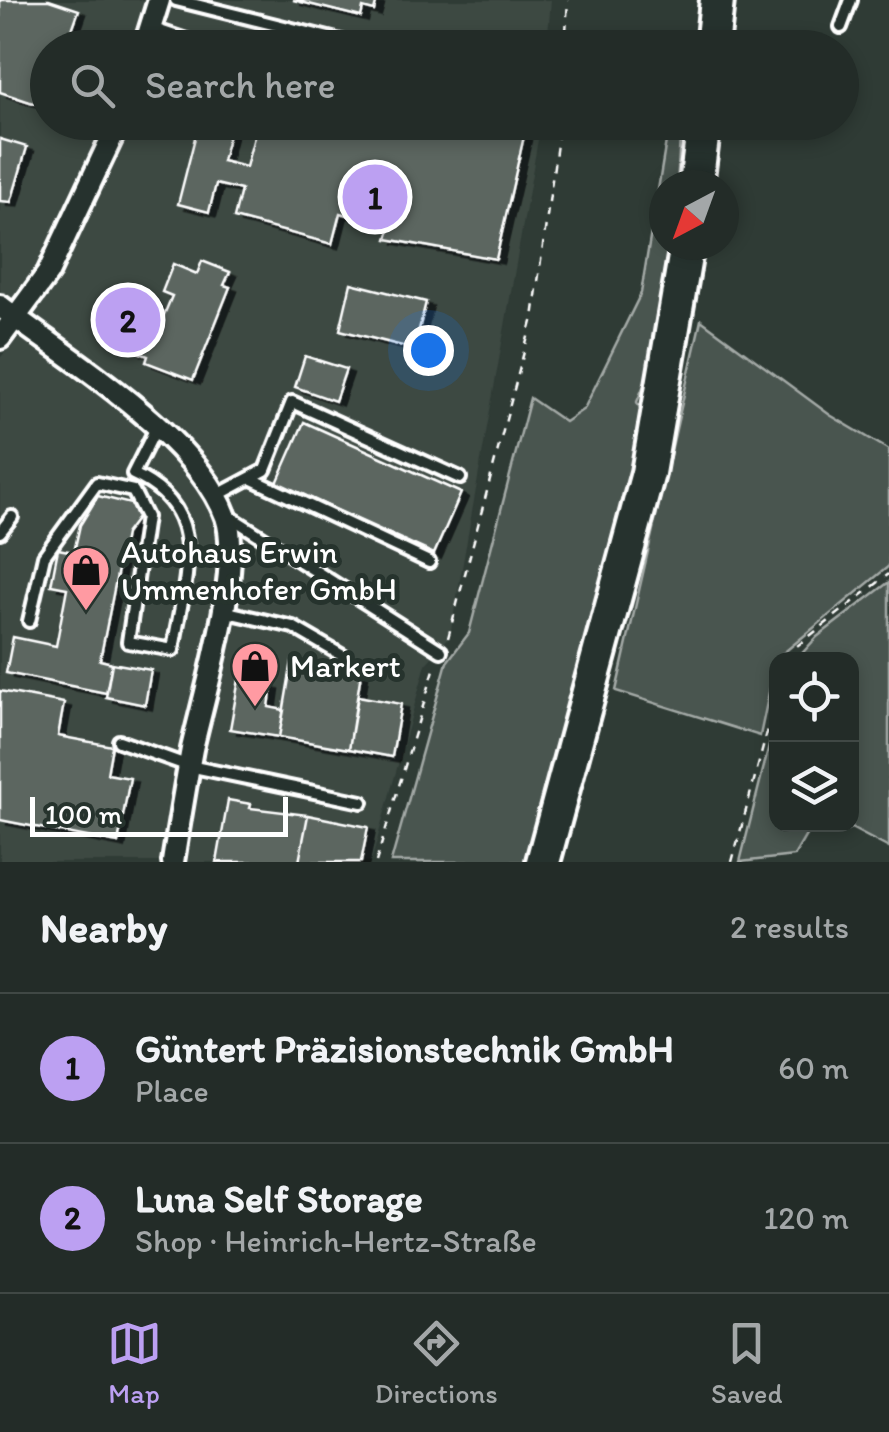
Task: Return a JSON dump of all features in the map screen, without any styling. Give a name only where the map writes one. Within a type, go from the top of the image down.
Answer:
[{"type":"main road","points":[[714,30],[717,0]]},
{"type":"main road","points":[[698,170],[702,140]]},
{"type":"main road","points":[[543,862],[648,473],[684,260]]},
{"type":"street","points":[[150,30],[159,0]]},
{"type":"street","points":[[0,338],[48,273],[111,140]]},
{"type":"street","points":[[0,306],[157,426],[220,505],[230,532],[222,611],[173,862]]},
{"type":"lane","points":[[176,0],[297,30]]},
{"type":"lane","points":[[841,27],[851,0]]},
{"type":"lane","points":[[441,651],[220,505],[264,470],[292,402],[460,478]]},
{"type":"lane","points":[[124,489],[157,426]]},
{"type":"lane","points":[[29,621],[44,556],[97,483],[133,491],[146,517],[128,642],[173,650],[190,536],[160,486],[133,474]]},
{"type":"lane","points":[[250,478],[429,562]]},
{"type":"lane","points":[[0,532],[12,517]]},
{"type":"lane","points":[[222,611],[293,627],[343,656]]},
{"type":"lane","points":[[119,741],[189,766],[362,802]]},
{"type":"path","points":[[566,30],[568,0]]},
{"type":"path","points":[[376,862],[424,691],[441,651],[534,318],[558,140]]},
{"type":"path","points":[[793,652],[889,574]]},
{"type":"path","points":[[732,862],[769,725]]},
{"type":"shaded area","points":[[0,0],[551,0],[548,30],[30,30],[30,140],[538,140],[450,636],[426,664],[371,862],[0,862],[0,358],[37,318],[0,292]]},
{"type":"shaded area","points":[[666,140],[680,140],[678,170],[661,170]]},
{"type":"shaded area","points":[[649,244],[649,260],[673,260],[658,351],[637,402],[645,420],[528,862],[391,862],[447,662],[469,633],[530,398],[565,422],[584,409],[641,293]]},
{"type":"shaded area","points":[[701,320],[830,415],[889,450],[889,566],[785,652],[769,652],[769,693],[760,736],[616,691]]},
{"type":"shaded area","points":[[889,582],[889,848],[859,832],[859,652],[803,652]]},
{"type":"shaded area","points":[[769,746],[769,832],[808,832],[794,856],[740,862]]},
{"type":"building","points":[[0,0],[49,0],[79,10],[72,30],[30,30],[30,102],[0,92]]},
{"type":"building","points":[[293,0],[377,0],[374,11],[363,8],[361,17]]},
{"type":"building","points":[[0,139],[27,147],[11,202],[0,201]]},
{"type":"building","points":[[194,140],[227,140],[222,161],[246,167],[253,140],[523,140],[496,259],[387,239],[391,226],[340,213],[332,244],[234,218],[241,190],[216,184],[209,212],[178,204]]},
{"type":"building","points":[[202,261],[230,272],[224,285],[230,287],[193,380],[146,362],[148,356],[135,351],[98,321],[109,309],[116,315],[130,295],[155,305],[151,314],[161,322],[172,296],[162,292],[173,264],[197,274]]},
{"type":"building","points":[[351,283],[426,302],[414,349],[340,330]]},
{"type":"building","points":[[305,356],[346,369],[335,401],[295,387]]},
{"type":"building","points":[[304,422],[461,493],[434,554],[277,483]]},
{"type":"building","name":"Autohaus Erwin Ummenhofer GmbH","points":[[98,496],[131,504],[137,518],[125,534],[100,660],[112,663],[106,693],[6,673],[13,637],[56,646],[67,588],[51,585],[58,549],[74,552],[80,525]]},
{"type":"building","points":[[292,661],[361,673],[349,749],[279,737]]},
{"type":"building","points":[[112,663],[151,670],[145,705],[106,697]]},
{"type":"building","name":"Markert","points":[[239,679],[272,685],[269,707],[284,710],[279,737],[230,729]]},
{"type":"building","points":[[0,691],[64,703],[58,736],[112,746],[107,774],[130,778],[118,843],[0,820]]},
{"type":"building","points":[[358,696],[401,704],[392,757],[349,749]]},
{"type":"building","points":[[228,800],[251,804],[250,808],[308,815],[299,862],[217,862]]},
{"type":"building","points":[[308,815],[368,827],[361,862],[299,862]]},
{"type":"place","name":"Güntert Präzisionstechnik GmbH","points":[[375,197]]},
{"type":"place","name":"Luna Self Storage","points":[[128,320]]},
{"type":"place","name":"Autohaus Erwin Ummenhofer GmbH","points":[[86,612]]},
{"type":"place","name":"Markert","points":[[255,708]]}]
